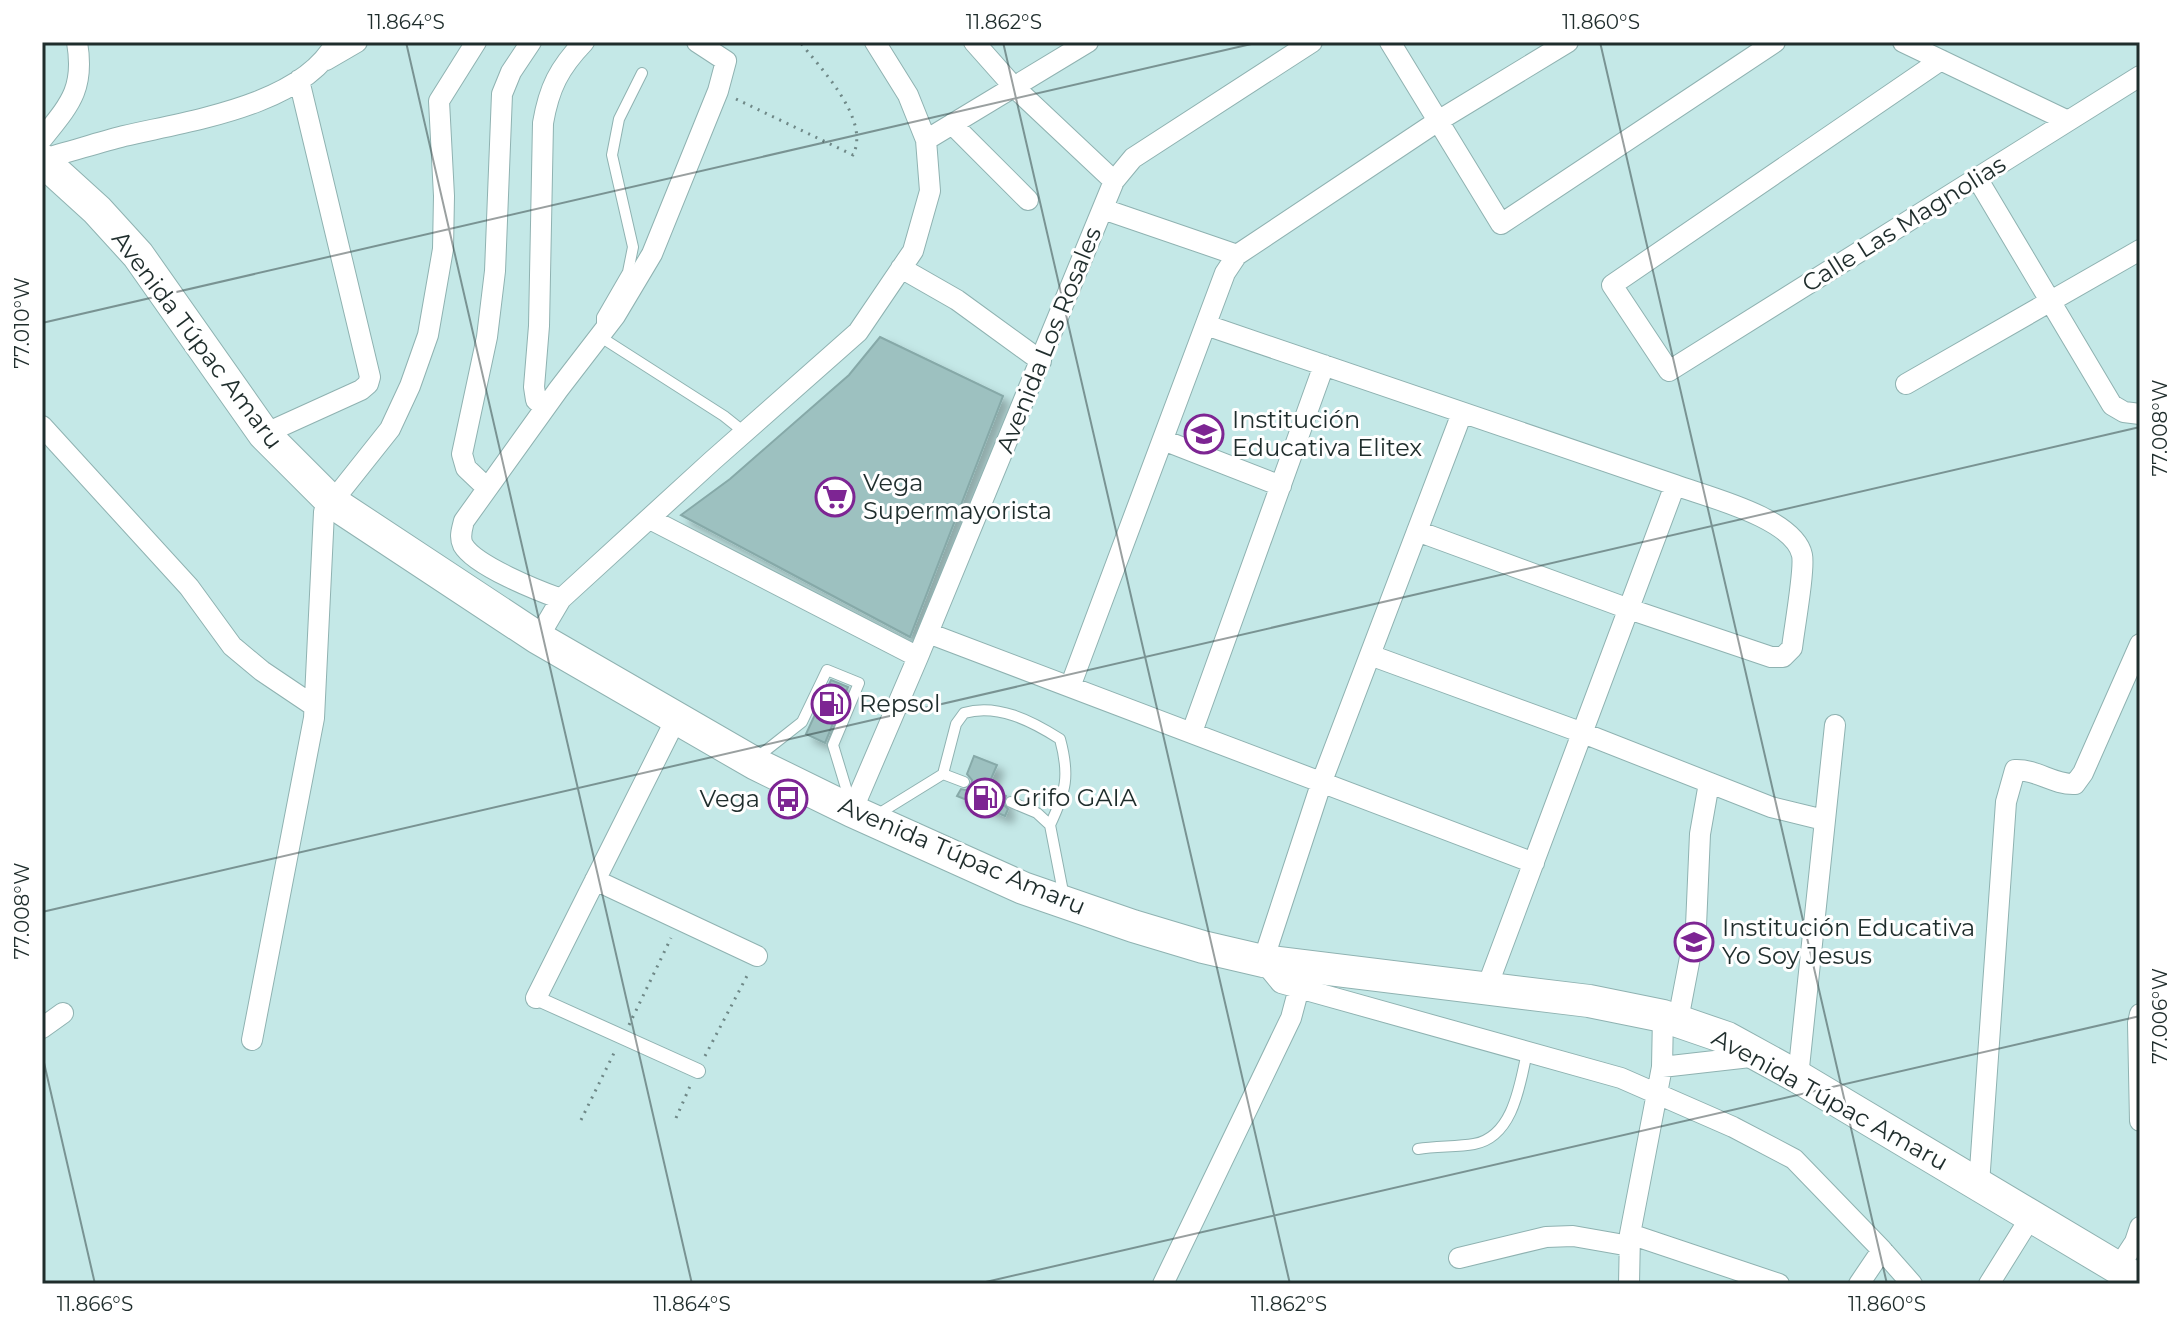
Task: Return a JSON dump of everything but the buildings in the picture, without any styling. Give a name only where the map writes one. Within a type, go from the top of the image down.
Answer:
[{"type":"highway","name":"Avenida Túpac Amaru","points":[[42,160],[97,210],[138,255],[264,434],[332,502],[538,638],[752,761],[861,815],[1023,888],[1133,926],[1263,961],[1589,1001],[1671,1018],[1727,1038],[2129,1274]]},
{"type":"street","points":[[42,139],[71,102],[78,86],[81,63],[77,42]]},
{"type":"street","points":[[321,64],[336,42]]},
{"type":"street","points":[[42,160],[125,136],[234,111],[299,80],[357,42]]},
{"type":"street","points":[[252,1040],[314,706],[324,512],[390,429],[410,386],[428,335],[443,249],[444,196],[439,101],[476,42]]},
{"type":"street","points":[[487,488],[466,468],[462,454],[487,337],[495,271],[502,94],[511,72],[531,42]]},
{"type":"street","points":[[545,407],[536,400],[534,387],[539,326],[543,123],[548,92],[563,67],[584,42]]},
{"type":"street","points":[[561,599],[531,589],[489,566],[463,545],[460,534],[464,521],[602,333],[652,254],[718,91],[726,61],[697,42]]},
{"type":"street","points":[[538,638],[561,599],[858,332],[913,251],[930,191],[926,140],[908,95],[875,42]]},
{"type":"street","points":[[974,42],[1014,87],[1114,181]]},
{"type":"street","points":[[926,140],[1088,42]]},
{"type":"street","name":"Avenida Los Rosales","points":[[861,815],[918,657],[1114,181],[1133,158],[1312,42]]},
{"type":"street","points":[[1390,42],[1501,224],[1775,42]]},
{"type":"street","points":[[1070,687],[1225,273],[1237,255],[1438,121],[1568,42]]},
{"type":"street","points":[[1903,42],[2068,121]]},
{"type":"street","name":"Calle Las Magnolias","points":[[1941,60],[1612,285],[1669,371],[2140,76]]},
{"type":"street","points":[[264,434],[361,390],[370,377],[299,80]]},
{"type":"street","points":[[952,124],[1028,200]]},
{"type":"street","points":[[1977,178],[2112,405],[2124,412],[2140,414]]},
{"type":"street","points":[[1103,209],[1237,255]]},
{"type":"street","points":[[1906,384],[2140,250]]},
{"type":"street","points":[[901,268],[957,300],[1041,361]]},
{"type":"street","points":[[1206,325],[1675,485],[1752,513],[1782,528],[1795,540],[1803,557],[1792,648],[1783,657],[1771,657],[1417,531]]},
{"type":"street","points":[[1192,732],[1324,365]]},
{"type":"street","points":[[1462,413],[1322,781],[1263,961],[1281,983],[1621,1078],[1733,1127],[1794,1159],[1912,1284]]},
{"type":"street","points":[[42,426],[189,587],[232,646],[262,671],[314,706]]},
{"type":"street","points":[[1163,440],[1281,486]]},
{"type":"street","points":[[1487,987],[1675,485]]},
{"type":"street","points":[[650,519],[918,657]]},
{"type":"street","points":[[928,633],[1534,863]]},
{"type":"street","points":[[1979,1184],[2006,802],[2011,777],[2015,770],[2028,769],[2063,785],[2075,784],[2083,773],[2140,644]]},
{"type":"street","points":[[1370,655],[1583,733],[1771,807],[1824,820]]},
{"type":"street","points":[[676,719],[536,998],[698,1071]]},
{"type":"street","points":[[1798,1077],[1835,725]]},
{"type":"street","points":[[1629,1284],[1630,1240],[1655,1092],[1696,926],[1700,834],[1709,783]]},
{"type":"street","points":[[595,880],[757,956]]},
{"type":"street","points":[[1163,1284],[1291,1018],[1299,988]]},
{"type":"street","points":[[2140,1014],[2140,1121]]},
{"type":"street","points":[[1662,1067],[1759,1056]]},
{"type":"street","points":[[1989,1284],[2032,1215]]},
{"type":"street","points":[[2129,1274],[2140,1227]]},
{"type":"street","points":[[1459,1258],[1546,1237],[1630,1240],[1779,1284]]},
{"type":"street","points":[[1859,1284],[1882,1250]]},
{"type":"lane","points":[[642,73],[619,119],[612,155],[632,231],[633,247],[628,272],[602,317],[602,333],[744,432]]},
{"type":"lane","points":[[752,761],[806,723],[827,670],[859,683],[834,733],[833,745],[861,815],[943,774],[964,782]]},
{"type":"lane","points":[[943,774],[956,724],[964,713],[992,710],[1032,721],[1060,739],[1066,762],[1064,795],[1050,825],[1065,902]]},
{"type":"lane","points":[[1011,802],[1037,813],[1050,825]]},
{"type":"lane","points":[[1418,1149],[1473,1144],[1493,1138],[1509,1117],[1527,1052]]},
{"type":"path","points":[[718,91],[853,155],[857,147],[849,107],[800,42]]},
{"type":"path","points":[[581,1120],[679,920]]},
{"type":"path","points":[[676,1118],[757,956]]},
{"type":"place","name":"Institución Educativa Elitex","points":[[1204,434]]},
{"type":"place","name":"Vega Supermayorista","points":[[835,497]]},
{"type":"place","name":"Repsol","points":[[831,704]]},
{"type":"place","name":"Grifo GAIA","points":[[985,798]]},
{"type":"place","name":"Vega","points":[[788,799]]},
{"type":"place","name":"Institución Educativa Yo Soy Jesus","points":[[1694,942]]}]
